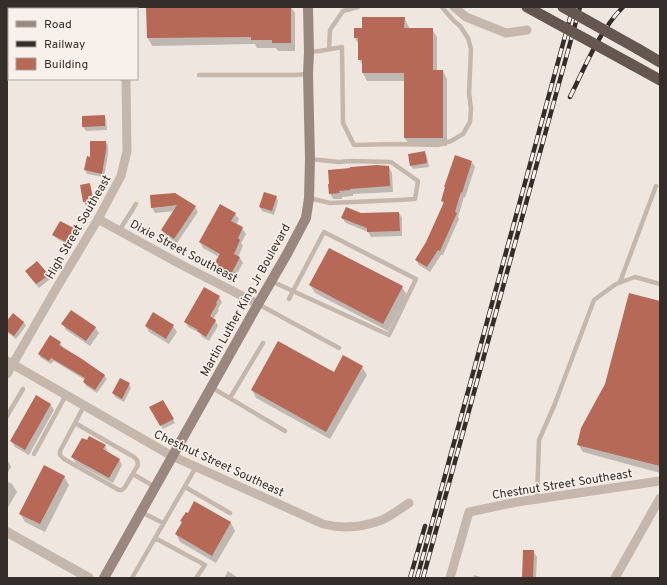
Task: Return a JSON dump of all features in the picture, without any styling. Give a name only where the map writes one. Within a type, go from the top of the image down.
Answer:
[{"type":"highway","points":[[527,7],[660,80]]},
{"type":"highway","points":[[563,7],[660,62]]},
{"type":"main road","name":"Martin Luther King Jr Boulevard","points":[[104,578],[306,218],[309,198],[310,159],[308,7]]},
{"type":"street","points":[[454,7],[466,17],[506,33],[527,30]]},
{"type":"street","name":"High Street Southeast","points":[[7,374],[10,363],[98,219],[121,176],[127,150],[126,80]]},
{"type":"street","name":"Dixie Street Southeast","points":[[98,219],[180,264],[258,304]]},
{"type":"street","name":"Chestnut Street Southeast","points":[[10,363],[172,456],[323,524],[331,526],[362,526],[383,519],[409,503]]},
{"type":"street","name":"Chestnut Street Southeast","points":[[450,578],[469,512],[517,502],[660,481]]},
{"type":"street","points":[[615,578],[660,498]]},
{"type":"street","points":[[7,532],[88,578]]},
{"type":"lane","points":[[329,49],[330,30],[343,11],[358,7]]},
{"type":"lane","points":[[309,52],[342,47],[343,123],[354,145],[438,145],[451,141],[463,134],[470,122],[470,49],[468,38],[460,26],[442,7]]},
{"type":"lane","points":[[199,75],[308,74]]},
{"type":"lane","points":[[309,198],[330,203],[415,199],[418,181],[391,162],[339,162],[310,159]]},
{"type":"lane","points":[[620,282],[656,186]]},
{"type":"lane","points":[[119,230],[136,204]]},
{"type":"lane","points":[[271,281],[293,291],[389,335],[416,279],[324,232],[293,291],[289,299]]},
{"type":"lane","points":[[538,499],[539,440],[554,406],[594,300],[616,284],[635,277],[660,284]]},
{"type":"lane","points":[[258,304],[339,348]]},
{"type":"lane","points":[[230,398],[263,343]]},
{"type":"lane","points":[[211,387],[284,431]]},
{"type":"lane","points":[[8,414],[23,389]]},
{"type":"lane","points":[[34,454],[66,395]]},
{"type":"lane","points":[[75,423],[137,460],[138,465],[122,490],[119,490],[64,459],[60,455],[60,452],[75,423],[84,406]]},
{"type":"lane","points":[[132,578],[196,467]]},
{"type":"lane","points":[[133,474],[155,487]]},
{"type":"lane","points":[[185,487],[230,513]]},
{"type":"lane","points":[[141,512],[163,523]]},
{"type":"lane","points":[[155,538],[205,565],[196,578]]},
{"type":"building","points":[[146,7],[291,7],[291,43],[272,43],[272,40],[251,40],[251,37],[147,38]]},
{"type":"building","points":[[362,17],[405,17],[404,28],[433,28],[433,70],[443,70],[443,138],[404,138],[404,73],[362,73],[362,60],[358,60],[358,38],[354,38],[354,28],[362,28]]},
{"type":"building","points":[[105,115],[105,126],[82,127],[82,116]]},
{"type":"building","points":[[90,141],[106,141],[102,174],[84,170],[87,156],[90,157]]},
{"type":"building","points":[[425,151],[427,163],[410,166],[408,154]]},
{"type":"building","points":[[455,155],[472,161],[455,212],[457,213],[440,251],[438,250],[427,267],[415,260],[426,242],[444,202],[441,201],[444,187]]},
{"type":"building","points":[[377,165],[389,166],[390,186],[350,189],[339,191],[340,193],[329,194],[328,170]]},
{"type":"building","points":[[90,183],[93,200],[83,202],[80,185]]},
{"type":"building","points":[[264,192],[277,196],[272,211],[259,207]]},
{"type":"building","points":[[175,193],[196,206],[174,239],[161,230],[177,205],[151,208],[150,195]]},
{"type":"building","points":[[220,204],[236,213],[231,221],[243,227],[238,238],[240,240],[234,254],[240,257],[229,278],[215,271],[219,264],[215,262],[220,254],[199,242]]},
{"type":"building","points":[[346,207],[361,213],[399,212],[400,231],[367,232],[367,228],[341,218]]},
{"type":"building","points":[[60,221],[74,228],[66,242],[52,235]]},
{"type":"building","points":[[329,248],[403,286],[383,324],[309,285]]},
{"type":"building","points":[[37,261],[49,275],[36,284],[25,271]]},
{"type":"building","points":[[204,287],[220,296],[210,316],[216,320],[206,337],[197,331],[198,330],[184,322]]},
{"type":"building","points":[[629,293],[660,301],[660,466],[577,445],[581,428],[605,384]]},
{"type":"building","points":[[71,310],[96,327],[86,341],[61,324]]},
{"type":"building","points":[[153,312],[174,325],[166,339],[145,326]]},
{"type":"building","points":[[13,313],[24,322],[14,336],[7,331],[7,321]]},
{"type":"building","points":[[50,335],[61,342],[59,345],[105,375],[95,390],[83,382],[85,378],[51,358],[49,361],[38,354]]},
{"type":"building","points":[[278,341],[334,372],[343,355],[363,366],[326,432],[251,390]]},
{"type":"building","points":[[120,378],[130,383],[122,399],[112,393]]},
{"type":"building","points":[[36,395],[51,404],[25,450],[10,441]]},
{"type":"building","points":[[163,400],[174,419],[160,426],[149,407]]},
{"type":"building","points":[[89,436],[106,445],[103,449],[120,459],[109,478],[71,457],[82,438],[87,440]]},
{"type":"building","points":[[44,465],[65,476],[40,524],[19,514]]},
{"type":"building","points":[[194,501],[231,522],[212,556],[175,534],[182,522],[180,521],[186,512],[188,513]]},
{"type":"building","points":[[523,550],[534,550],[533,578],[522,578]]},
{"type":"railway","points":[[417,578],[573,7]]},
{"type":"railway","points":[[423,578],[580,7]]},
{"type":"railway","points":[[570,97],[600,38],[614,17],[623,7]]},
{"type":"railway","points":[[410,578],[425,526]]}]
